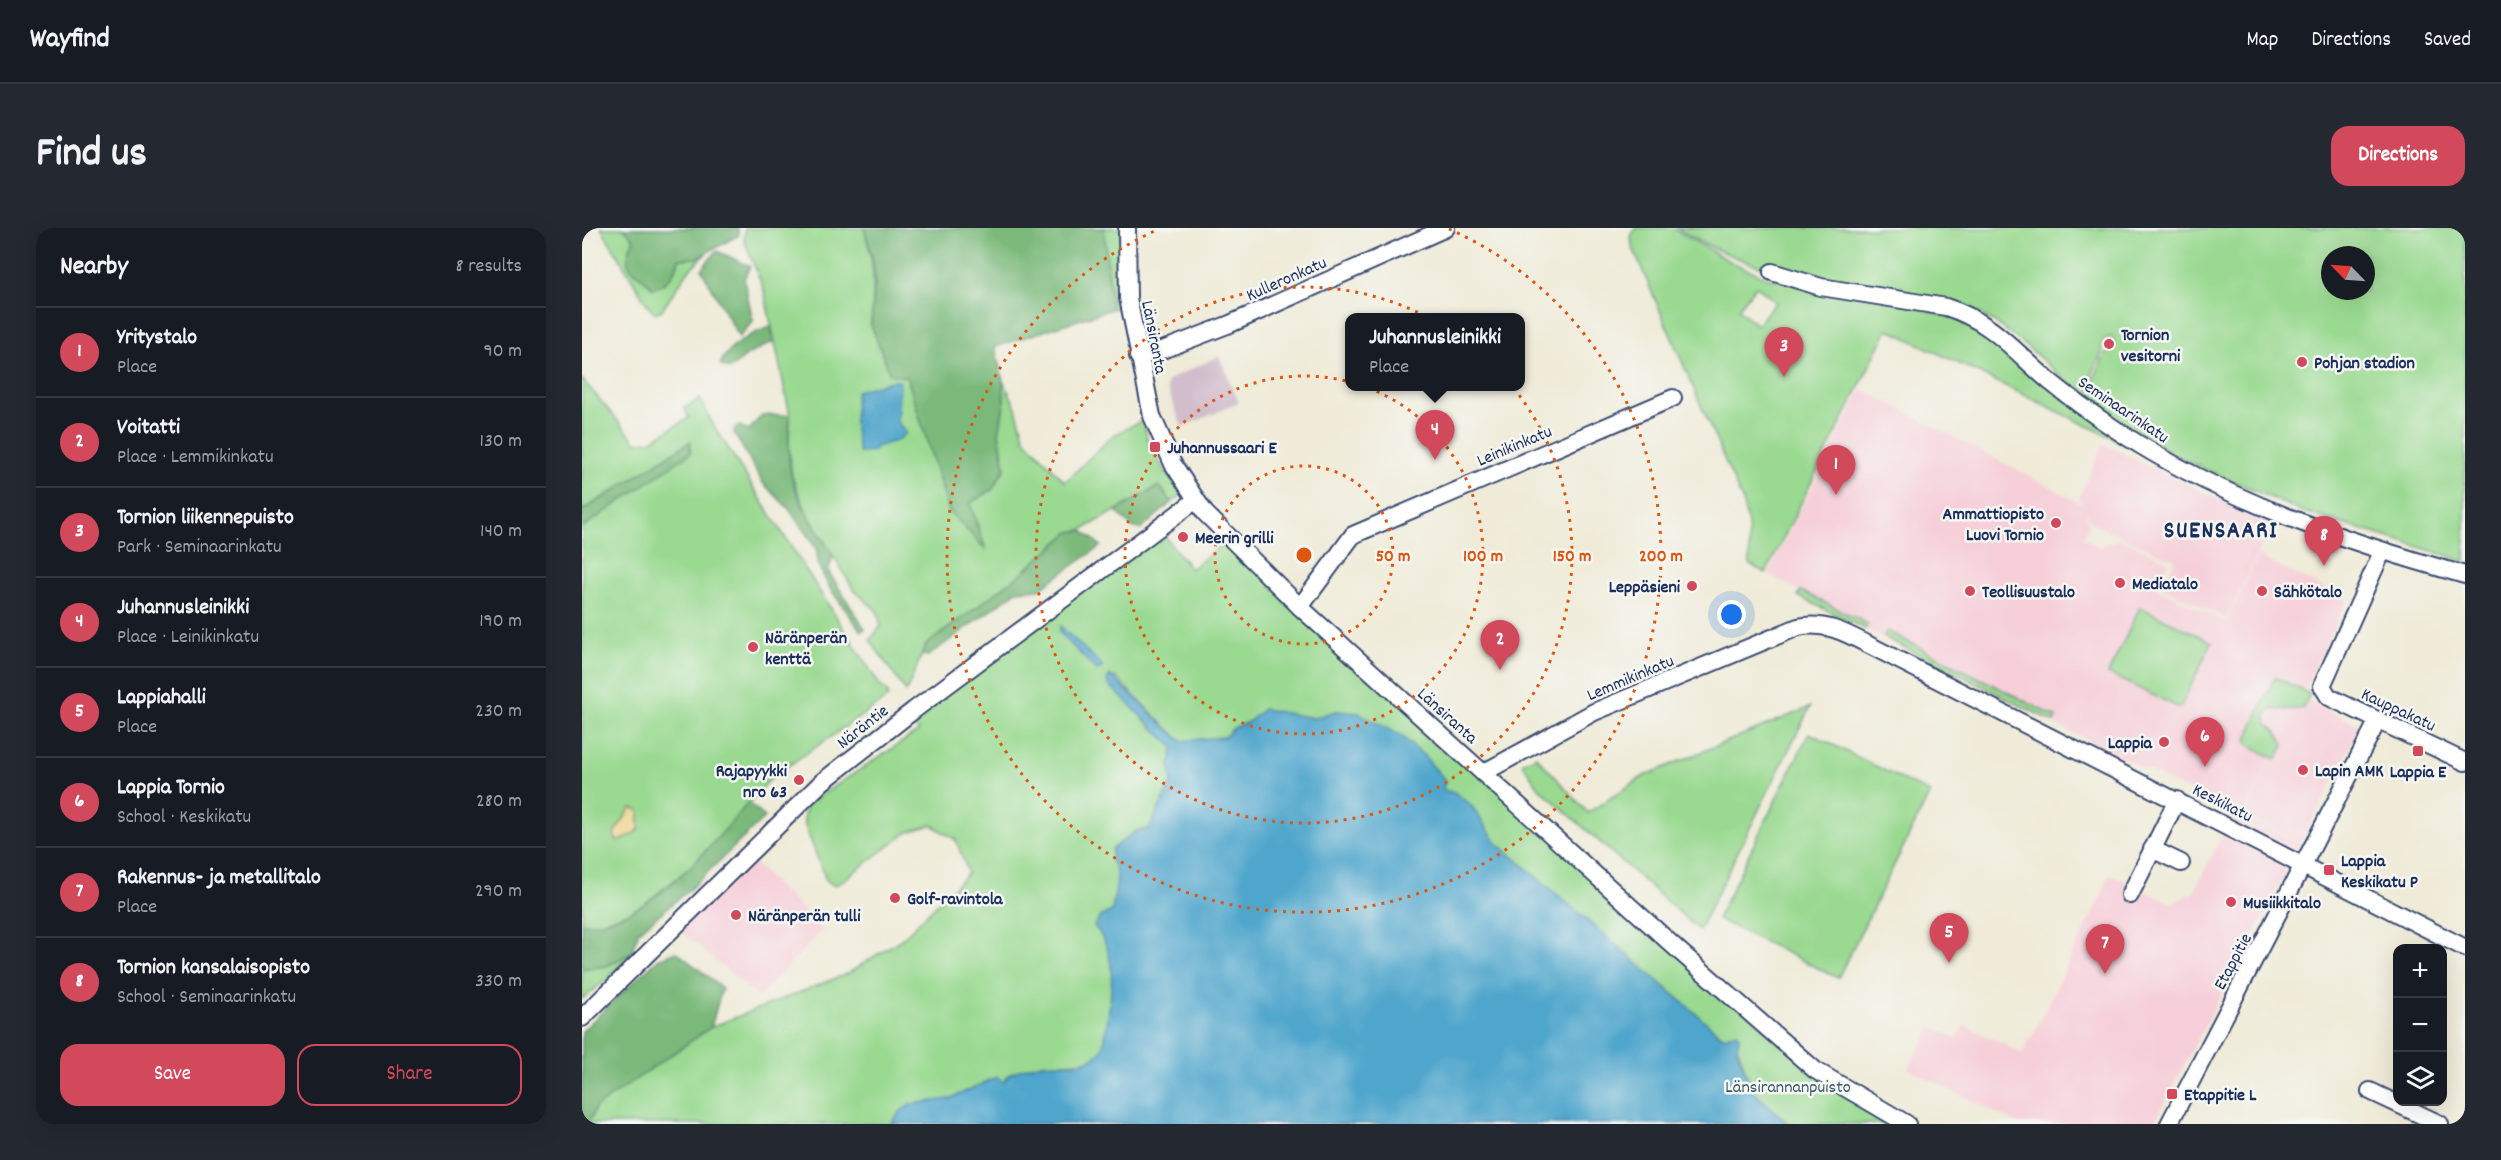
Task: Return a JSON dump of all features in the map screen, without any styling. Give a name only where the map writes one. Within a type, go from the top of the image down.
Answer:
[{"type":"street","name":"Länsiranta","points":[[1127,228],[1128,298],[1138,356],[1160,440],[1196,500],[1230,538],[1300,607],[1815,1070],[1907,1124]]},
{"type":"street","name":"Kulleronkatu","points":[[1138,356],[1165,349],[1230,324],[1446,228]]},
{"type":"street","name":"Seminaarinkatu","points":[[1772,273],[1821,287],[1946,307],[1966,313],[1992,328],[2082,407],[2157,456],[2249,499],[2382,552],[2465,575]]},
{"type":"street","name":"Leinikinkatu","points":[[1300,607],[1353,535],[1672,398]]},
{"type":"street","name":"Näräntie","points":[[582,1018],[822,782],[914,710],[1196,500]]},
{"type":"street","name":"Kauppakatu","points":[[2382,552],[2322,686],[2329,697],[2465,762]]},
{"type":"street","name":"Keskikatu","points":[[1798,627],[1812,624],[1850,635],[2465,948]]},
{"type":"street","name":"Lemmikinkatu","points":[[1483,773],[1594,712],[1798,627]]},
{"type":"street","name":"Etappitie","points":[[2169,1124],[2378,720]]},
{"type":"street","points":[[2130,895],[2177,800]]},
{"type":"street","points":[[2152,849],[2181,863]]},
{"type":"street","points":[[2370,1091],[2440,1124]]},
{"type":"shaded area","points":[[1219,356],[1239,403],[1182,427],[1167,388],[1168,380]]},
{"type":"shaded area","points":[[1862,389],[2081,503],[2079,497],[2103,444],[2272,525],[2226,619],[2162,587],[2175,560],[2093,524],[2085,511],[2089,525],[2083,538],[2100,547],[2120,538],[2169,562],[2156,588],[2226,622],[2258,556],[2347,600],[2301,698],[2361,726],[2301,844],[2245,814],[2296,707],[2243,815],[2301,845],[2153,1124],[2018,1124],[1908,1069],[1931,1026],[1957,1039],[1964,1025],[2023,1054],[2102,895],[2109,874],[2171,903],[2193,893],[2233,813],[1798,596],[1800,591],[1768,574]]},
{"type":"shaded area","points":[[741,850],[823,930],[758,997],[670,922]]},
{"type":"green space","points":[[601,228],[624,228],[634,239],[628,263],[653,288],[663,284],[670,277],[679,259],[697,258],[711,249],[689,270],[662,310],[655,313],[650,309]]},
{"type":"green space","points":[[624,228],[738,228],[739,235],[697,258],[679,259],[670,277],[663,284],[653,288],[628,263],[634,239]]},
{"type":"green space","points":[[745,228],[864,228],[873,276],[871,325],[907,376],[949,511],[985,548],[970,503],[992,490],[1005,468],[999,433],[1004,404],[1003,381],[1015,405],[1025,439],[1065,482],[1112,436],[1143,420],[1150,450],[1183,494],[1172,502],[1159,486],[1082,530],[1070,532],[1017,577],[926,645],[906,692],[870,640],[881,626],[877,611],[854,590],[807,513],[792,477],[789,447],[790,415],[764,290],[744,240]]},
{"type":"green space","points":[[864,228],[1104,228],[1112,309],[995,347],[1003,381],[1004,404],[999,433],[1005,468],[992,490],[970,503],[986,550],[949,511],[907,377],[890,374],[871,325],[875,281],[872,257]]},
{"type":"green space","points":[[1104,228],[1121,228],[1123,308],[1112,309]]},
{"type":"green space","points":[[1635,228],[1672,228],[1731,262],[1768,278],[1901,303],[1972,323],[2129,446],[1888,329],[1766,573],[1750,565],[1748,524],[1742,500],[1632,246],[1631,237]],"holes":[[[1756,286],[1776,302],[1757,325],[1738,309]]]},
{"type":"green space","name":"Pohjan stadion","points":[[1677,228],[2465,228],[2465,561],[2301,511],[2182,459],[2085,399],[2105,354],[2111,352],[2115,345],[2112,337],[2104,339],[2101,345],[2102,353],[2082,396],[2012,335],[1965,306],[1817,281],[1744,261]]},
{"type":"green space","points":[[717,251],[750,266],[744,279],[753,321],[739,337],[701,269]]},
{"type":"green space","points":[[771,327],[774,341],[749,354],[730,369],[720,365],[728,352],[741,341]]},
{"type":"green space","points":[[582,379],[636,442],[650,441],[689,418],[684,408],[700,399],[714,426],[879,684],[889,694],[886,699],[772,777],[700,860],[636,910],[595,924],[582,923],[582,528],[664,470],[691,442],[582,511]]},
{"type":"green space","points":[[762,415],[790,415],[789,462],[795,487],[810,518],[833,556],[828,571],[865,629],[861,631],[829,587],[819,567],[816,548],[789,509],[763,483],[734,433],[734,429],[740,426],[748,431]]},
{"type":"green space","points":[[691,441],[690,453],[582,528],[582,511]]},
{"type":"green space","points":[[1159,486],[1172,502],[1141,529],[1132,527],[1116,511]]},
{"type":"green space","points":[[1082,530],[1101,546],[1039,589],[1017,591],[928,656],[922,655],[926,645],[1017,577],[1070,532]]},
{"type":"green space","name":"Länsirannanpuisto","points":[[1163,534],[1191,569],[1224,543],[1822,1080],[1897,1124],[1789,1124],[1752,1090],[1736,1042],[1730,1035],[1725,1037],[1721,1035],[1497,843],[1471,805],[1444,791],[1446,781],[1424,756],[1400,735],[1379,725],[1336,711],[1314,718],[1263,709],[1250,721],[1234,728],[1224,737],[1181,741],[1115,677],[1109,685],[1173,747],[1170,766],[1172,781],[1149,829],[1136,831],[1112,849],[1117,869],[1117,890],[1187,1023],[1083,1062],[1040,1064],[1004,1082],[991,1079],[955,1097],[910,1107],[891,1124],[587,1124],[596,1107],[711,1027],[849,973],[903,938],[968,873],[956,840],[932,825],[908,832],[838,884],[833,885],[826,880],[804,823],[804,814],[809,803],[919,731],[904,714]]},
{"type":"green space","points":[[1801,591],[1868,624],[1865,629],[1798,596]]},
{"type":"green space","points":[[2140,607],[2212,642],[2180,708],[2108,674]]},
{"type":"green space","points":[[1887,631],[2056,717],[2054,722],[1884,637]]},
{"type":"green space","points":[[2275,677],[2310,694],[2303,708],[2288,710],[2274,708],[2266,714],[2267,724],[2277,732],[2284,745],[2277,759],[2253,748],[2246,741]]},
{"type":"green space","points":[[1810,707],[1699,930],[1539,788],[1522,763],[1536,756],[1588,813],[1644,776]]},
{"type":"green space","points":[[1809,733],[1930,793],[1838,978],[1717,919]]},
{"type":"green space","points":[[748,803],[765,817],[689,890],[639,931],[631,953],[607,966],[582,969],[582,923],[605,921],[628,913],[652,899],[696,861]]},
{"type":"green space","points":[[677,952],[722,988],[711,1027],[596,1107],[588,1123],[582,1124],[582,1031],[658,959]]},
{"type":"green space","points":[[631,953],[606,980],[582,999],[582,969],[607,966]]},
{"type":"sand","points":[[631,808],[639,810],[639,830],[621,841],[616,840],[614,833]]},
{"type":"water","points":[[895,380],[900,382],[897,421],[906,433],[898,440],[876,447],[874,451],[859,453],[854,422],[856,391]]},
{"type":"water","points":[[1060,626],[1102,665],[1102,668],[1097,670],[1094,668],[1059,632]]},
{"type":"water","points":[[1110,675],[1181,741],[1224,737],[1234,728],[1250,721],[1263,709],[1314,718],[1336,711],[1359,713],[1400,735],[1424,756],[1446,781],[1443,787],[1445,791],[1454,792],[1471,805],[1497,843],[1721,1035],[1726,1037],[1736,1032],[1739,1036],[1737,1050],[1752,1090],[1789,1124],[891,1124],[900,1112],[911,1104],[949,1099],[997,1077],[1004,1082],[1009,1074],[1032,1065],[1081,1062],[1095,1057],[1101,1050],[1109,1011],[1111,972],[1107,948],[1102,936],[1094,926],[1101,916],[1112,911],[1117,879],[1115,867],[1111,861],[1112,849],[1136,831],[1149,829],[1172,781],[1170,766],[1173,747],[1109,685],[1107,680]]},
{"type":"place","name":"Tornion vesitorni","points":[[2109,344]]},
{"type":"place","name":"Pohjan stadion","points":[[2302,362]]},
{"type":"place","name":"Tornion liikennepuisto","points":[[1784,377]]},
{"type":"place","name":"Juhannussaari E","points":[[1155,447]]},
{"type":"place","name":"Juhannusleinikki","points":[[1435,460]]},
{"type":"place","name":"Yritystalo","points":[[1836,495]]},
{"type":"place","name":"Ammattiopisto Luovi Tornio","points":[[2056,523]]},
{"type":"place","name":"Meerin grilli","points":[[1183,537]]},
{"type":"place","name":"Tornion kansalaisopisto","points":[[2324,566]]},
{"type":"place","name":"Mediatalo","points":[[2120,583]]},
{"type":"place","name":"Leppäsieni","points":[[1692,586]]},
{"type":"place","name":"Teollisuustalo","points":[[1970,591]]},
{"type":"place","name":"Sähkötalo","points":[[2262,591]]},
{"type":"place","name":"Näränperän kenttä","points":[[753,647]]},
{"type":"place","name":"Voitatti","points":[[1500,670]]},
{"type":"place","name":"Lappia","points":[[2164,742]]},
{"type":"place","name":"Lappia E","points":[[2418,751]]},
{"type":"place","name":"Lappia Tornio","points":[[2205,767]]},
{"type":"place","name":"Lapin AMK","points":[[2303,770]]},
{"type":"place","name":"Rajapyykki nro 63","points":[[799,780]]},
{"type":"place","name":"Lappia Keskikatu P","points":[[2329,870]]},
{"type":"place","name":"Golf-ravintola","points":[[895,898]]},
{"type":"place","name":"Musiikkitalo","points":[[2231,902]]},
{"type":"place","name":"Näränperän tulli","points":[[736,915]]},
{"type":"place","name":"Lappiahalli","points":[[1949,963]]},
{"type":"place","name":"Rakennus- ja metallitalo","points":[[2105,974]]},
{"type":"place","name":"Etappitie L","points":[[2172,1094]]},
{"type":"district","name":"SUENSAARI","points":[[2221,529]]}]
